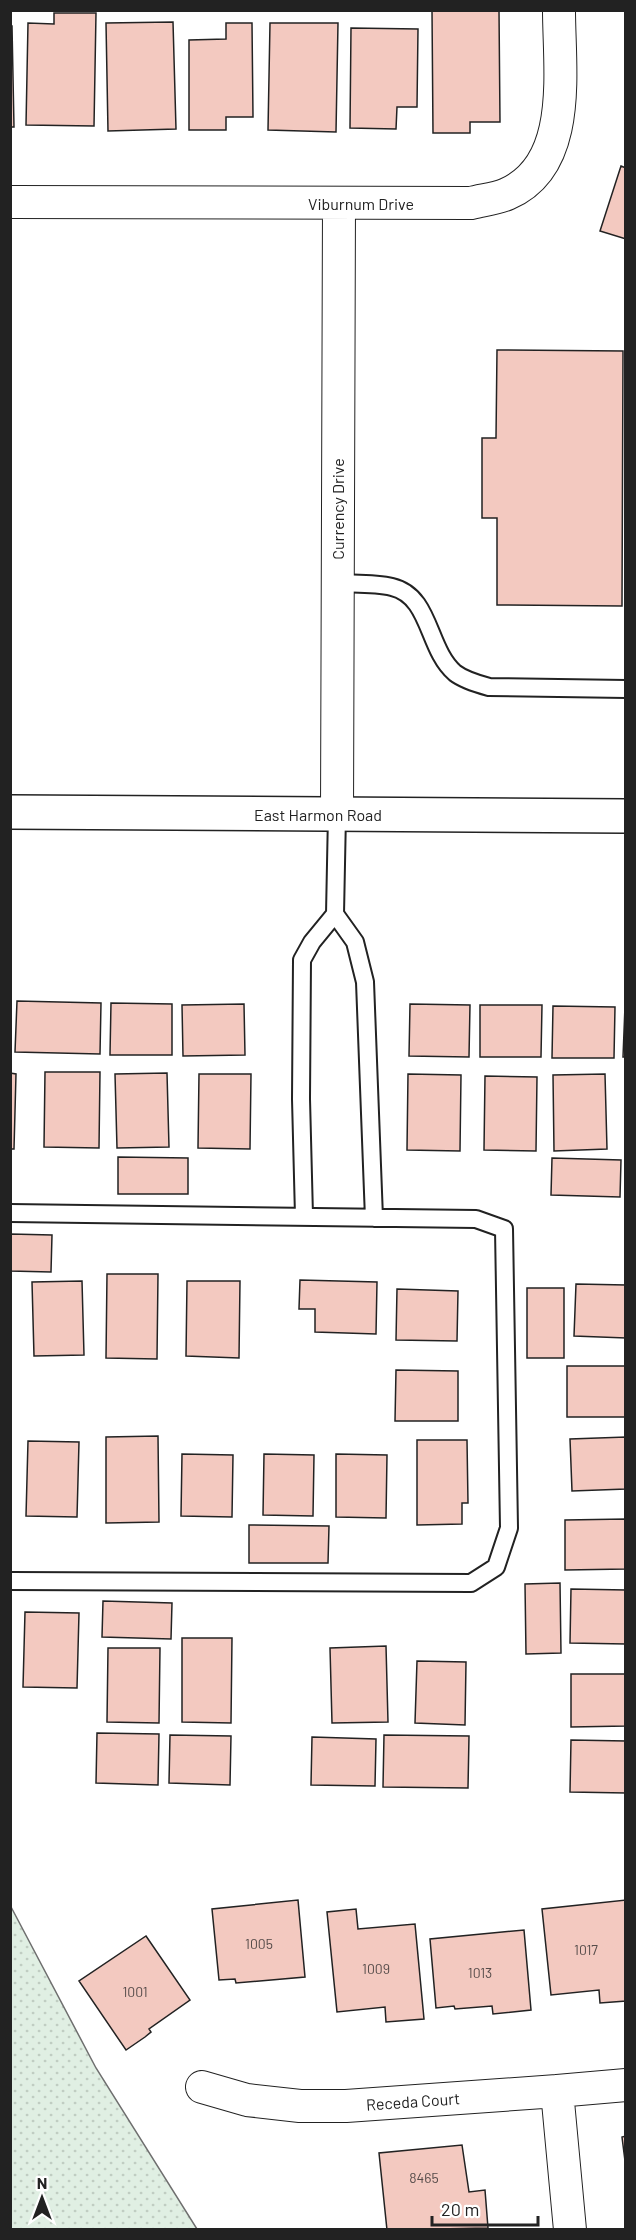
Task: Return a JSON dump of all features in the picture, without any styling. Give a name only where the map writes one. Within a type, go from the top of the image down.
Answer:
[{"type":"main road","name":"East Harmon Road","points":[[10,812],[626,816]]},
{"type":"street","name":"Viburnum Drive","points":[[10,202],[471,203],[507,194],[534,175],[550,149],[558,119],[559,10]]},
{"type":"street","name":"Currency Drive","points":[[337,814],[339,204]]},
{"type":"street","name":"Receda Court","points":[[202,2087],[247,2100],[300,2106],[346,2106],[626,2085]]},
{"type":"street","points":[[557,2091],[570,2229]]},
{"type":"lane","points":[[337,583],[393,587],[411,596],[423,613],[432,640],[445,661],[455,673],[471,681],[489,687],[626,689]]},
{"type":"lane","points":[[337,814],[335,914],[355,942],[365,982],[374,1218]]},
{"type":"lane","points":[[304,1216],[301,1100],[302,960],[312,942],[335,914]]},
{"type":"lane","points":[[10,1213],[476,1219],[504,1229],[509,1528],[496,1567],[471,1583],[10,1581]]},
{"type":"green space","points":[[10,1905],[96,2068],[197,2229],[11,2229]]},
{"type":"building","points":[[432,10],[499,10],[500,122],[470,122],[470,133],[433,133]]},
{"type":"building","points":[[54,13],[96,13],[94,126],[26,125],[28,23],[54,24]]},
{"type":"building","points":[[173,22],[176,129],[108,131],[106,23]]},
{"type":"building","points":[[226,23],[252,23],[253,117],[226,117],[226,130],[189,130],[189,40],[226,39]]},
{"type":"building","points":[[270,23],[338,23],[336,132],[268,130]]},
{"type":"building","points":[[10,26],[12,26],[14,127],[10,127]]},
{"type":"building","points":[[351,28],[418,29],[417,107],[397,107],[396,129],[350,128]]},
{"type":"building","points":[[621,166],[626,168],[626,239],[600,231]]},
{"type":"building","points":[[497,350],[623,351],[622,606],[497,605],[497,518],[482,518],[482,438],[496,438]]},
{"type":"building","points":[[17,1001],[101,1003],[100,1054],[15,1052]]},
{"type":"building","points":[[111,1003],[172,1004],[172,1055],[110,1055]]},
{"type":"building","points":[[244,1004],[245,1055],[183,1056],[182,1005]]},
{"type":"building","points":[[410,1004],[470,1005],[469,1057],[409,1056]]},
{"type":"building","points":[[480,1005],[542,1005],[541,1057],[480,1057]]},
{"type":"building","points":[[553,1006],[615,1007],[614,1058],[552,1058]]},
{"type":"building","points":[[625,1006],[626,1057],[623,1057]]},
{"type":"building","points":[[45,1072],[100,1072],[99,1148],[44,1147]]},
{"type":"building","points":[[10,1073],[16,1074],[14,1149],[10,1149]]},
{"type":"building","points":[[167,1073],[169,1147],[117,1148],[115,1074]]},
{"type":"building","points":[[199,1074],[251,1074],[250,1149],[198,1148]]},
{"type":"building","points":[[408,1074],[461,1075],[460,1151],[407,1150]]},
{"type":"building","points":[[605,1074],[607,1149],[554,1151],[553,1075]]},
{"type":"building","points":[[485,1076],[537,1077],[536,1151],[484,1150]]},
{"type":"building","points":[[118,1157],[188,1158],[188,1194],[118,1194]]},
{"type":"building","points":[[552,1158],[621,1160],[620,1197],[551,1195]]},
{"type":"building","points":[[10,1234],[52,1235],[51,1272],[10,1271]]},
{"type":"building","points":[[107,1274],[158,1274],[157,1359],[106,1358]]},
{"type":"building","points":[[300,1280],[377,1282],[376,1334],[315,1332],[315,1309],[299,1309]]},
{"type":"building","points":[[82,1281],[84,1355],[34,1356],[32,1282]]},
{"type":"building","points":[[187,1281],[240,1281],[239,1358],[186,1356]]},
{"type":"building","points":[[576,1284],[626,1285],[626,1338],[574,1336]]},
{"type":"building","points":[[527,1288],[564,1288],[564,1358],[527,1358]]},
{"type":"building","points":[[397,1289],[458,1291],[457,1341],[396,1340]]},
{"type":"building","points":[[567,1366],[626,1366],[626,1417],[567,1417]]},
{"type":"building","points":[[396,1370],[458,1371],[458,1421],[395,1421]]},
{"type":"building","points":[[158,1436],[159,1522],[106,1523],[106,1437]]},
{"type":"building","points":[[626,1437],[626,1489],[572,1491],[570,1439]]},
{"type":"building","points":[[417,1440],[467,1440],[468,1503],[462,1503],[462,1524],[417,1525]]},
{"type":"building","points":[[28,1441],[79,1442],[77,1517],[26,1516]]},
{"type":"building","points":[[182,1454],[233,1455],[232,1517],[181,1516]]},
{"type":"building","points":[[264,1454],[314,1455],[313,1516],[263,1515]]},
{"type":"building","points":[[336,1454],[387,1455],[386,1518],[336,1517]]},
{"type":"building","points":[[626,1519],[626,1569],[565,1570],[565,1520]]},
{"type":"building","points":[[249,1525],[329,1526],[328,1563],[249,1563]]},
{"type":"building","points":[[560,1583],[561,1653],[526,1654],[525,1584]]},
{"type":"building","points":[[571,1589],[626,1590],[626,1644],[570,1643]]},
{"type":"building","points":[[103,1601],[172,1603],[171,1639],[102,1637]]},
{"type":"building","points":[[25,1612],[79,1613],[77,1688],[23,1687]]},
{"type":"building","points":[[182,1638],[232,1638],[231,1723],[182,1722]]},
{"type":"building","points":[[386,1646],[388,1722],[332,1723],[330,1648]]},
{"type":"building","points":[[108,1648],[160,1648],[159,1723],[107,1722]]},
{"type":"building","points":[[417,1661],[466,1662],[465,1725],[415,1723]]},
{"type":"building","points":[[571,1674],[626,1674],[626,1726],[571,1727]]},
{"type":"building","points":[[97,1733],[159,1734],[158,1785],[96,1783]]},
{"type":"building","points":[[170,1735],[231,1736],[230,1785],[169,1783]]},
{"type":"building","points":[[384,1735],[469,1736],[468,1788],[383,1787]]},
{"type":"building","points":[[312,1737],[376,1739],[375,1786],[311,1785]]},
{"type":"building","points":[[571,1740],[626,1741],[626,1793],[570,1792]]},
{"type":"building","points":[[298,1900],[305,1977],[236,1983],[235,1979],[219,1980],[212,1909]]},
{"type":"building","points":[[626,1900],[626,2001],[600,2003],[599,1990],[551,1995],[542,1909]]},
{"type":"building","points":[[356,1909],[358,1929],[415,1924],[424,2019],[386,2022],[385,2007],[337,2012],[327,1912]]},
{"type":"building","points":[[524,1930],[531,2010],[493,2014],[492,2006],[436,2008],[430,1939]]},
{"type":"building","points":[[146,1936],[190,2000],[149,2029],[151,2032],[126,2050],[79,1981]]},
{"type":"building","points":[[626,2136],[626,2169],[622,2137]]},
{"type":"building","points":[[462,2145],[469,2192],[485,2190],[488,2228],[387,2230],[379,2153]]}]
